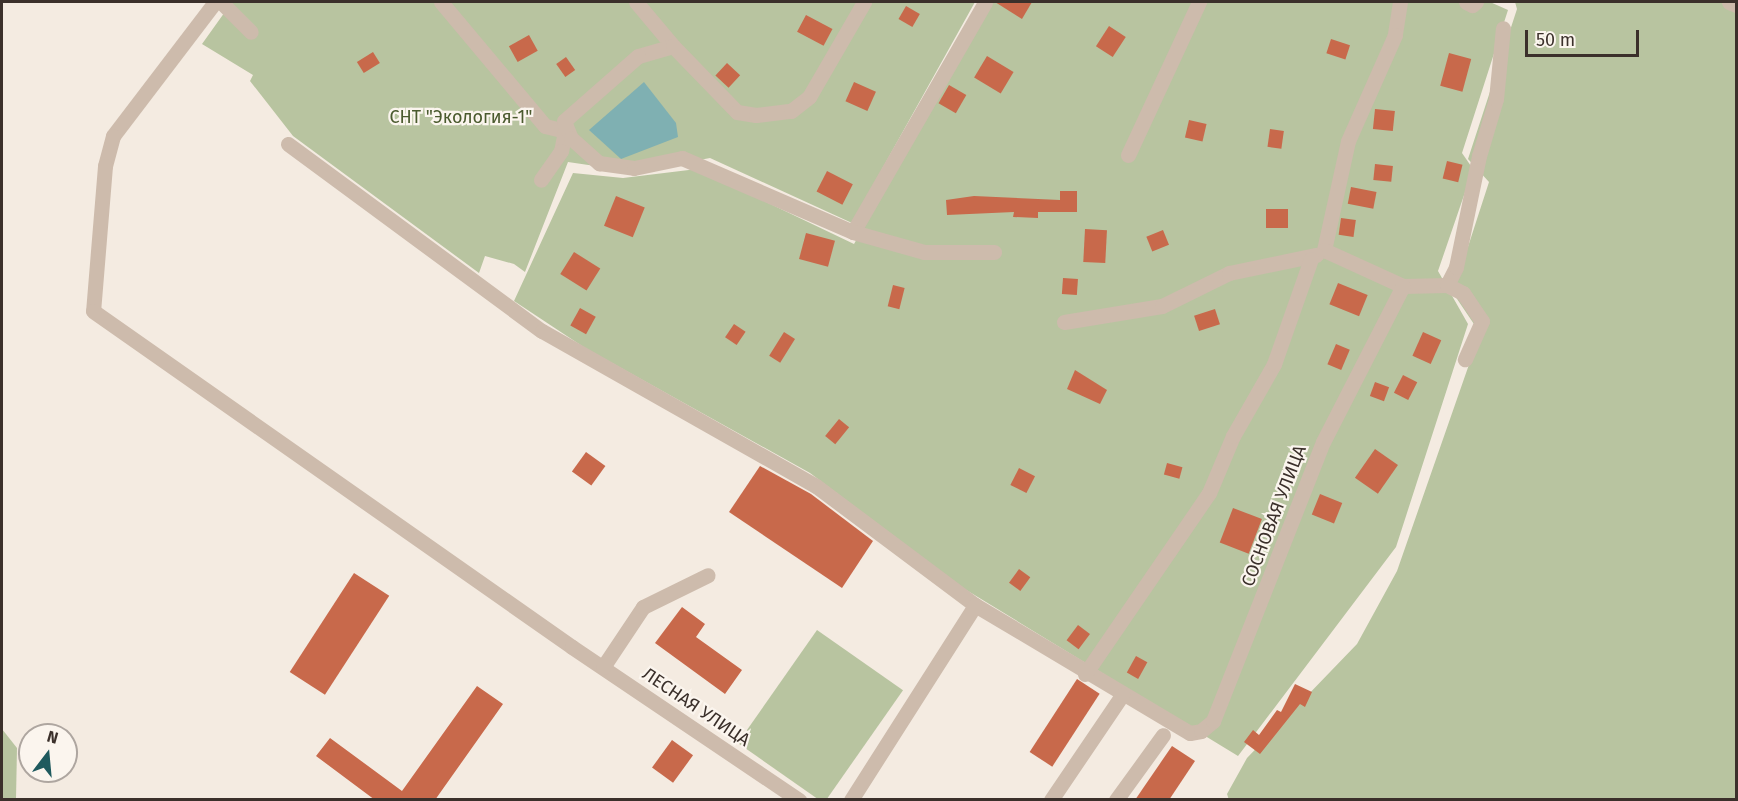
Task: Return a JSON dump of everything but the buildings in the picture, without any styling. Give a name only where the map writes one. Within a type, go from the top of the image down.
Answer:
[{"type":"street","name":"ЛЕСНАЯ УЛИЦА","points":[[215,2],[113,136],[105,166],[93,311],[572,646],[716,736],[799,800]]},
{"type":"street","points":[[221,2],[251,32]]},
{"type":"street","points":[[441,2],[545,126],[565,131],[599,164],[634,168],[682,158],[853,232],[924,252],[994,252]]},
{"type":"street","points":[[636,2],[673,46],[737,112],[756,115],[791,111],[810,97],[864,2]]},
{"type":"street","points":[[853,232],[984,2]]},
{"type":"street","points":[[1128,155],[1199,2]]},
{"type":"street","points":[[1085,674],[1209,493],[1233,436],[1274,364],[1317,255],[1348,141],[1395,35],[1400,2]]},
{"type":"street","points":[[1466,2],[1472,5],[1476,2]]},
{"type":"street","points":[[1729,2],[1737,5]]},
{"type":"street","points":[[1447,285],[1456,267],[1479,156],[1496,99],[1503,28]]},
{"type":"street","points":[[541,180],[561,151],[565,131],[564,121],[638,56],[673,46]]},
{"type":"street","name":"СОСНОВАЯ УЛИЦА","points":[[288,144],[542,331],[816,486],[975,605],[1122,695],[1167,730],[1190,733],[1201,731],[1213,722],[1323,442],[1403,286]]},
{"type":"street","points":[[1064,322],[1162,306],[1229,273],[1317,255],[1403,286],[1447,285],[1463,293],[1482,321],[1465,359]]},
{"type":"street","points":[[603,667],[643,607],[708,575]]},
{"type":"street","points":[[851,800],[975,605]]},
{"type":"street","points":[[1051,800],[1122,695]]},
{"type":"street","points":[[1116,800],[1167,730]]},
{"type":"green space","name":"СНТ \"Экология-1\"","points":[[232,2],[975,2],[852,223],[710,158],[636,172],[568,162],[525,272],[514,264],[485,256],[479,273],[293,136],[250,81],[253,75],[202,44]]},
{"type":"green space","points":[[991,2],[1490,2],[1508,10],[1462,153],[1473,169],[1438,271],[1468,324],[1396,547],[1238,756],[963,588],[810,473],[585,348],[514,301],[573,173],[623,178],[697,169],[854,244]]},
{"type":"green space","points":[[1515,2],[1736,2],[1736,799],[1229,800],[1227,794],[1247,758],[1357,644],[1397,571],[1480,333],[1453,293],[1489,182],[1468,159],[1517,9]]},
{"type":"green space","points":[[817,630],[903,690],[826,800],[819,800],[738,743]]},
{"type":"green space","points":[[2,729],[17,748],[16,799],[2,799]]},
{"type":"water","points":[[644,82],[676,123],[678,137],[621,159],[589,130]]}]
